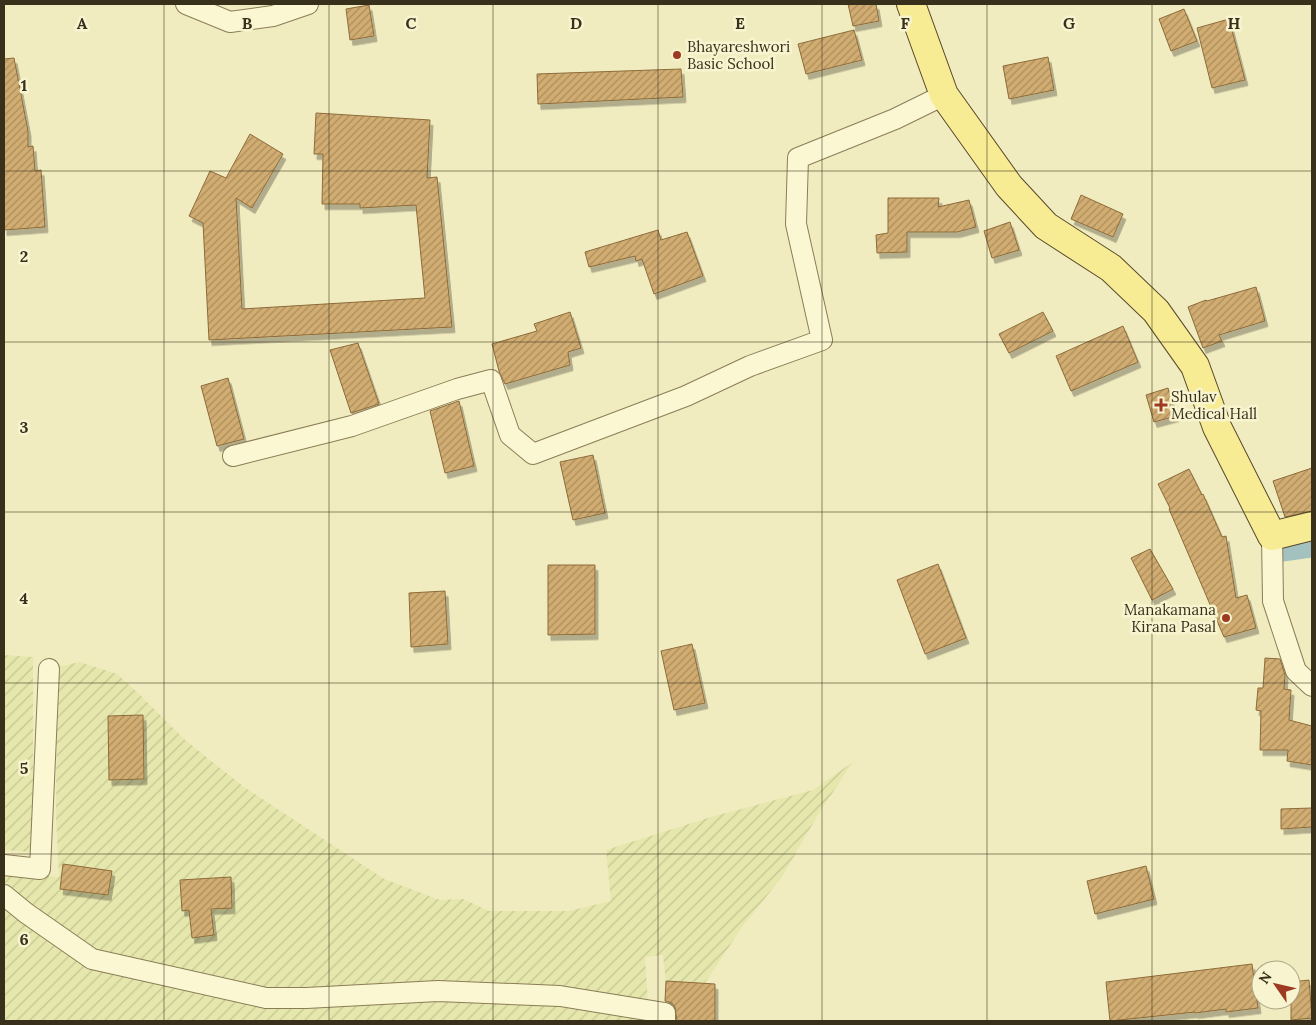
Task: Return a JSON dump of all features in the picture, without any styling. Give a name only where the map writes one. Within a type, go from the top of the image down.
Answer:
[{"type":"main road","points":[[911,4],[944,95],[1009,186],[1046,226],[1111,268],[1156,311],[1196,366],[1217,427],[1272,536],[1312,526]]},
{"type":"street","points":[[186,4],[230,22],[273,16],[308,4]]},
{"type":"street","points":[[233,456],[352,426],[457,389],[490,380],[510,435],[533,454],[686,396],[750,366],[822,340],[796,224],[798,158],[895,119],[944,95]]},
{"type":"street","points":[[1272,536],[1273,601],[1296,671],[1312,686]]},
{"type":"street","points":[[4,865],[40,869],[49,670]]},
{"type":"street","points":[[4,895],[26,913],[92,959],[266,998],[306,998],[438,991],[560,996],[665,1017]]},
{"type":"green space","points":[[4,655],[33,657],[33,852],[4,850]]},
{"type":"green space","points":[[80,662],[117,674],[185,740],[244,787],[384,879],[440,900],[463,899],[489,911],[569,911],[611,901],[606,850],[711,817],[813,790],[853,762],[819,813],[782,877],[742,927],[680,1021],[670,1021],[663,955],[645,957],[649,1021],[4,1021],[4,873],[59,877],[56,817],[57,667]]},
{"type":"building","points":[[848,4],[876,4],[879,21],[853,26]]},
{"type":"building","points":[[369,5],[374,36],[350,40],[346,9]]},
{"type":"building","points":[[1184,9],[1197,41],[1171,51],[1159,19]]},
{"type":"building","points":[[1229,19],[1245,80],[1212,88],[1197,28]]},
{"type":"building","points":[[854,30],[862,60],[806,74],[798,44]]},
{"type":"building","points":[[1048,57],[1054,90],[1009,99],[1003,66]]},
{"type":"building","points":[[14,58],[28,131],[28,147],[33,146],[35,171],[41,170],[45,227],[4,230],[4,59]]},
{"type":"building","points":[[681,69],[683,97],[538,104],[537,74]]},
{"type":"building","points":[[316,113],[430,120],[427,178],[437,177],[452,327],[209,340],[203,223],[189,216],[210,171],[226,178],[250,134],[283,154],[252,208],[236,198],[242,309],[425,298],[416,205],[360,208],[360,204],[322,204],[323,154],[314,154]]},
{"type":"building","points":[[1081,195],[1123,214],[1113,237],[1071,219]]},
{"type":"building","points":[[888,198],[939,198],[938,207],[969,200],[976,227],[957,232],[907,232],[907,252],[877,253],[876,235],[888,233]]},
{"type":"building","points":[[1010,222],[1019,250],[992,258],[984,231]]},
{"type":"building","points":[[658,230],[661,240],[687,232],[703,276],[654,294],[642,259],[636,261],[635,256],[589,267],[585,252]]},
{"type":"building","points":[[1256,287],[1265,321],[1219,335],[1222,341],[1203,348],[1188,307],[1206,300]]},
{"type":"building","points":[[570,312],[581,348],[568,352],[570,365],[505,384],[499,371],[492,344],[537,331],[534,324]]},
{"type":"building","points":[[1043,312],[1053,331],[1009,353],[999,334]]},
{"type":"building","points":[[1123,326],[1138,362],[1071,391],[1056,356]]},
{"type":"building","points":[[358,343],[379,404],[351,413],[330,350]]},
{"type":"building","points":[[228,378],[244,439],[217,446],[201,386]]},
{"type":"building","name":"Shulav Medical Hall","points":[[1168,388],[1176,416],[1154,422],[1146,395]]},
{"type":"building","points":[[459,401],[474,466],[445,473],[430,411]]},
{"type":"building","points":[[593,455],[605,513],[573,520],[560,462]]},
{"type":"building","points":[[1312,468],[1312,511],[1285,517],[1273,481]]},
{"type":"building","points":[[1189,469],[1203,494],[1222,537],[1226,536],[1236,598],[1247,595],[1256,628],[1224,637],[1170,508],[1158,484]]},
{"type":"building","points":[[1150,549],[1173,589],[1152,600],[1131,558]]},
{"type":"building","points":[[938,564],[966,638],[925,654],[897,580]]},
{"type":"building","points":[[548,565],[595,565],[595,634],[548,635]]},
{"type":"building","points":[[445,591],[448,644],[411,647],[409,593]]},
{"type":"building","points":[[692,644],[705,703],[674,710],[661,651]]},
{"type":"building","points":[[1265,658],[1280,659],[1285,675],[1284,689],[1291,690],[1289,720],[1312,726],[1312,765],[1287,761],[1288,750],[1260,750],[1261,711],[1256,710],[1258,688],[1263,688]]},
{"type":"building","points":[[143,715],[144,779],[109,780],[108,716]]},
{"type":"building","points":[[1312,808],[1312,827],[1281,829],[1281,809]]},
{"type":"building","points":[[63,864],[112,871],[108,895],[60,889]]},
{"type":"building","points":[[1146,866],[1154,899],[1095,914],[1087,881]]},
{"type":"building","points":[[231,877],[232,908],[211,909],[214,935],[192,938],[189,910],[182,911],[180,880]]},
{"type":"building","points":[[1251,964],[1251,1009],[1226,1012],[1226,1009],[1110,1021],[1106,982]]},
{"type":"building","points":[[1309,980],[1312,1018],[1291,1020],[1291,1010],[1301,1010],[1301,981]]},
{"type":"building","points":[[666,981],[715,984],[715,1021],[677,1021],[675,1007],[672,1003],[665,1001]]},
{"type":"waterway","points":[[1284,549],[1312,545]]},
{"type":"place","name":"Bhayareshwori Basic School","points":[[677,55]]},
{"type":"place","name":"Shulav Medical Hall","points":[[1161,405]]},
{"type":"place","name":"Manakamana Kirana Pasal","points":[[1226,618]]}]
